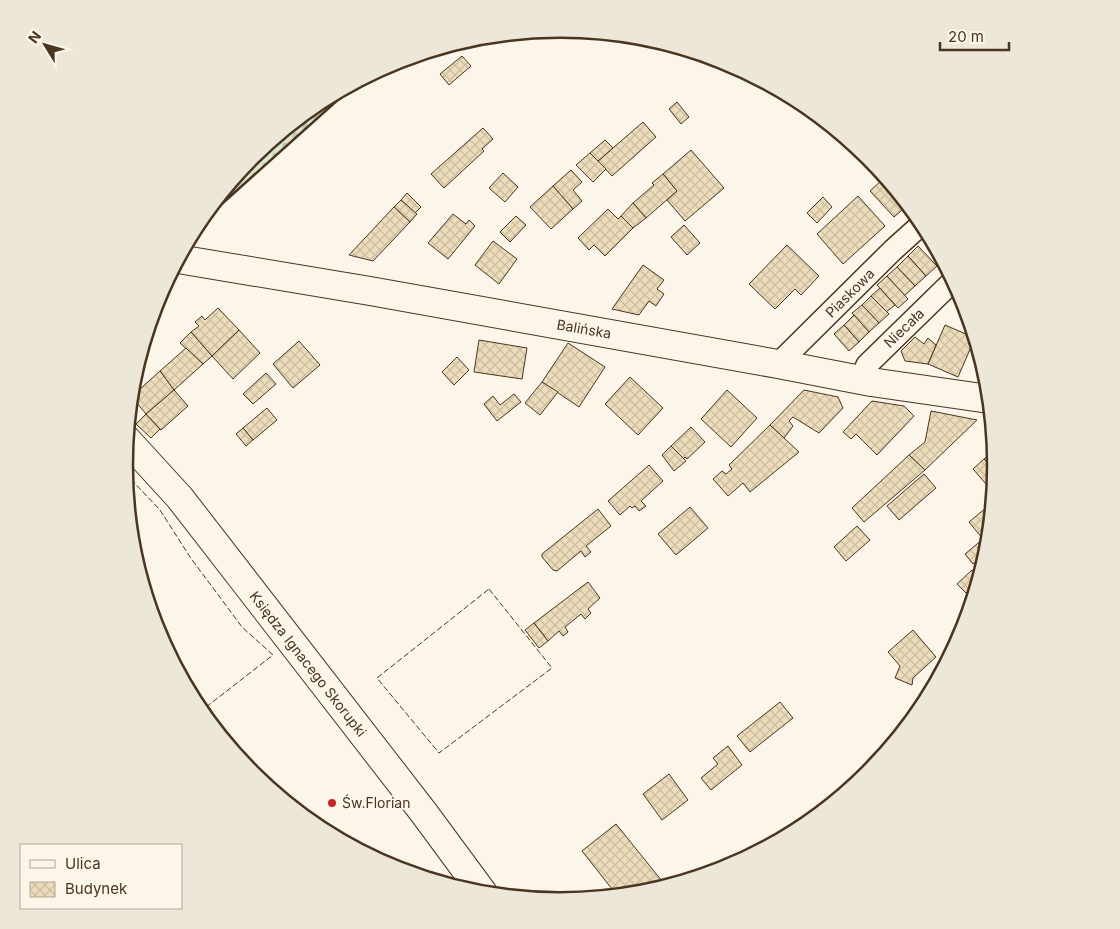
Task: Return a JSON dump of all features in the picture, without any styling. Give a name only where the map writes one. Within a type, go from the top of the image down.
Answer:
[{"type":"street","name":"Piaskowa","points":[[778,364],[916,229]]},
{"type":"street","name":"Balińska","points":[[185,260],[370,291],[861,380],[981,398]]},
{"type":"street","name":"Niecała","points":[[861,380],[867,365],[948,287]]},
{"type":"street","name":"Księdza Ignacego Skorupki","points":[[134,447],[180,498],[424,813],[475,883]]},
{"type":"green space","points":[[336,101],[222,204],[239,183],[278,143]]},
{"type":"building","points":[[462,56],[471,66],[449,85],[440,74]]},
{"type":"building","points":[[677,102],[689,117],[681,124],[669,109]]},
{"type":"building","points":[[643,122],[656,137],[612,176],[598,161]]},
{"type":"building","points":[[483,128],[493,139],[482,149],[484,151],[444,188],[431,174]]},
{"type":"building","points":[[605,140],[613,148],[598,161],[590,153]]},
{"type":"building","points":[[691,150],[724,188],[685,221],[667,200],[677,191],[663,174]]},
{"type":"building","points":[[590,153],[606,169],[593,182],[576,165]]},
{"type":"building","points":[[571,170],[582,182],[573,190],[582,201],[573,209],[553,186]]},
{"type":"building","points":[[503,173],[518,187],[505,202],[489,188]]},
{"type":"building","points":[[663,174],[677,191],[646,218],[633,203],[654,185],[652,183]]},
{"type":"building","points":[[880,182],[902,210],[894,217],[870,191]]},
{"type":"building","points":[[553,186],[573,209],[551,229],[530,207]]},
{"type":"building","points":[[407,193],[421,207],[415,213],[401,200]]},
{"type":"building","points":[[858,196],[885,226],[843,264],[817,234]]},
{"type":"building","points":[[823,197],[832,207],[817,223],[807,213]]},
{"type":"building","points":[[401,200],[417,214],[410,222],[394,207]]},
{"type":"building","points":[[633,203],[646,218],[633,228],[621,216]]},
{"type":"building","points":[[394,207],[410,222],[373,261],[349,255]]},
{"type":"building","points":[[608,209],[618,219],[621,216],[633,228],[605,256],[594,245],[589,250],[578,238]]},
{"type":"building","points":[[453,214],[466,224],[469,220],[475,226],[448,259],[428,243]]},
{"type":"building","points":[[516,216],[526,225],[510,242],[500,232]]},
{"type":"building","points":[[684,225],[700,243],[687,255],[671,237]]},
{"type":"building","points":[[493,241],[517,259],[499,284],[475,265]]},
{"type":"building","points":[[787,245],[819,276],[801,295],[795,289],[775,309],[749,284]]},
{"type":"building","points":[[918,246],[937,266],[926,276],[908,256]]},
{"type":"building","points":[[908,256],[926,276],[915,286],[897,267]]},
{"type":"building","points":[[643,265],[664,280],[657,289],[664,294],[656,306],[649,301],[639,315],[612,309]]},
{"type":"building","points":[[897,267],[915,286],[904,296],[887,276]]},
{"type":"building","points":[[887,276],[908,299],[898,308],[877,285]]},
{"type":"building","points":[[880,288],[895,305],[886,312],[871,296]]},
{"type":"building","points":[[871,296],[889,314],[879,323],[862,305]]},
{"type":"building","points":[[862,305],[879,323],[869,332],[852,313]]},
{"type":"building","points":[[218,308],[239,330],[212,356],[191,332],[199,326],[195,322],[202,316],[205,320]]},
{"type":"building","points":[[854,315],[869,332],[859,342],[844,325]]},
{"type":"building","points":[[844,325],[859,342],[849,351],[834,334]]},
{"type":"building","points":[[945,325],[966,334],[970,349],[958,377],[928,364]]},
{"type":"building","points":[[239,330],[260,353],[233,379],[212,356]]},
{"type":"building","points":[[191,332],[212,356],[203,364],[180,343]]},
{"type":"building","points":[[915,337],[924,344],[928,338],[936,345],[928,364],[905,361],[901,351]]},
{"type":"building","points":[[479,340],[527,348],[522,379],[474,372]]},
{"type":"building","points":[[299,341],[320,365],[293,388],[273,364]]},
{"type":"building","points":[[568,343],[605,367],[579,407],[542,382]]},
{"type":"building","points":[[186,348],[203,364],[174,390],[160,371]]},
{"type":"building","points":[[457,357],[469,370],[454,385],[442,372]]},
{"type":"building","points":[[160,371],[174,390],[146,414],[138,404],[140,389]]},
{"type":"building","points":[[266,373],[276,384],[253,404],[243,394]]},
{"type":"building","points":[[630,377],[663,408],[638,435],[605,404]]},
{"type":"building","points":[[542,382],[558,392],[540,415],[525,403]]},
{"type":"building","points":[[174,390],[188,406],[161,430],[146,414]]},
{"type":"building","points":[[727,390],[757,418],[731,447],[701,419]]},
{"type":"building","points":[[804,390],[838,397],[843,408],[819,433],[793,417],[789,421],[793,426],[784,438],[770,425]]},
{"type":"building","points":[[514,394],[521,402],[497,421],[484,404],[493,396],[500,405]]},
{"type":"building","points":[[872,401],[904,406],[914,416],[877,455],[856,434],[851,439],[843,432]]},
{"type":"building","points":[[267,408],[277,420],[253,440],[243,428]]},
{"type":"building","points":[[931,411],[977,420],[925,470],[909,455],[925,442]]},
{"type":"building","points":[[146,414],[160,429],[151,438],[136,424]]},
{"type":"building","points":[[770,425],[799,452],[750,492],[743,483],[728,496],[713,479],[722,471],[726,474],[732,469],[729,465]]},
{"type":"building","points":[[691,427],[705,442],[687,459],[685,457],[683,459],[671,446]]},
{"type":"building","points":[[243,428],[253,440],[246,446],[236,434]]},
{"type":"building","points":[[671,446],[686,461],[674,471],[662,455]]},
{"type":"building","points":[[909,455],[925,470],[864,522],[852,508]]},
{"type":"building","points":[[984,459],[987,462],[986,484],[973,469]]},
{"type":"building","points":[[649,465],[663,481],[641,501],[646,506],[639,511],[635,506],[632,508],[630,506],[620,515],[608,501]]},
{"type":"building","points":[[924,474],[936,488],[899,520],[887,506]]},
{"type":"building","points":[[690,507],[708,528],[676,555],[658,534]]},
{"type":"building","points":[[598,509],[611,526],[586,546],[591,552],[585,557],[581,551],[557,571],[553,570],[542,557],[542,554]]},
{"type":"building","points":[[984,510],[981,536],[969,522]]},
{"type":"building","points":[[857,526],[870,540],[846,561],[834,547]]},
{"type":"building","points":[[980,542],[975,562],[973,564],[965,554]]},
{"type":"building","points":[[972,570],[973,571],[966,593],[957,584]]},
{"type":"building","points":[[588,582],[600,598],[588,609],[591,613],[585,619],[581,614],[565,627],[568,632],[563,636],[559,631],[548,641],[534,623]]},
{"type":"building","points":[[534,623],[548,641],[539,648],[525,630]]},
{"type":"building","points":[[913,630],[936,657],[913,678],[912,685],[895,678],[900,666],[888,652]]},
{"type":"building","points":[[780,702],[793,718],[750,752],[737,736]]},
{"type":"building","points":[[728,746],[742,765],[711,790],[701,778],[718,764],[713,758]]},
{"type":"building","points":[[669,774],[688,800],[662,820],[643,794]]},
{"type":"building","points":[[616,824],[661,879],[612,888],[582,851]]},
{"type":"fence","points":[[134,482],[160,510],[190,557],[242,627],[273,655],[208,706]]},
{"type":"fence","points":[[489,589],[552,668],[439,753],[377,678],[489,589]]},
{"type":"wall","points":[[222,204],[336,101]]},
{"type":"place","name":"Św.Florian","points":[[332,803]]}]
